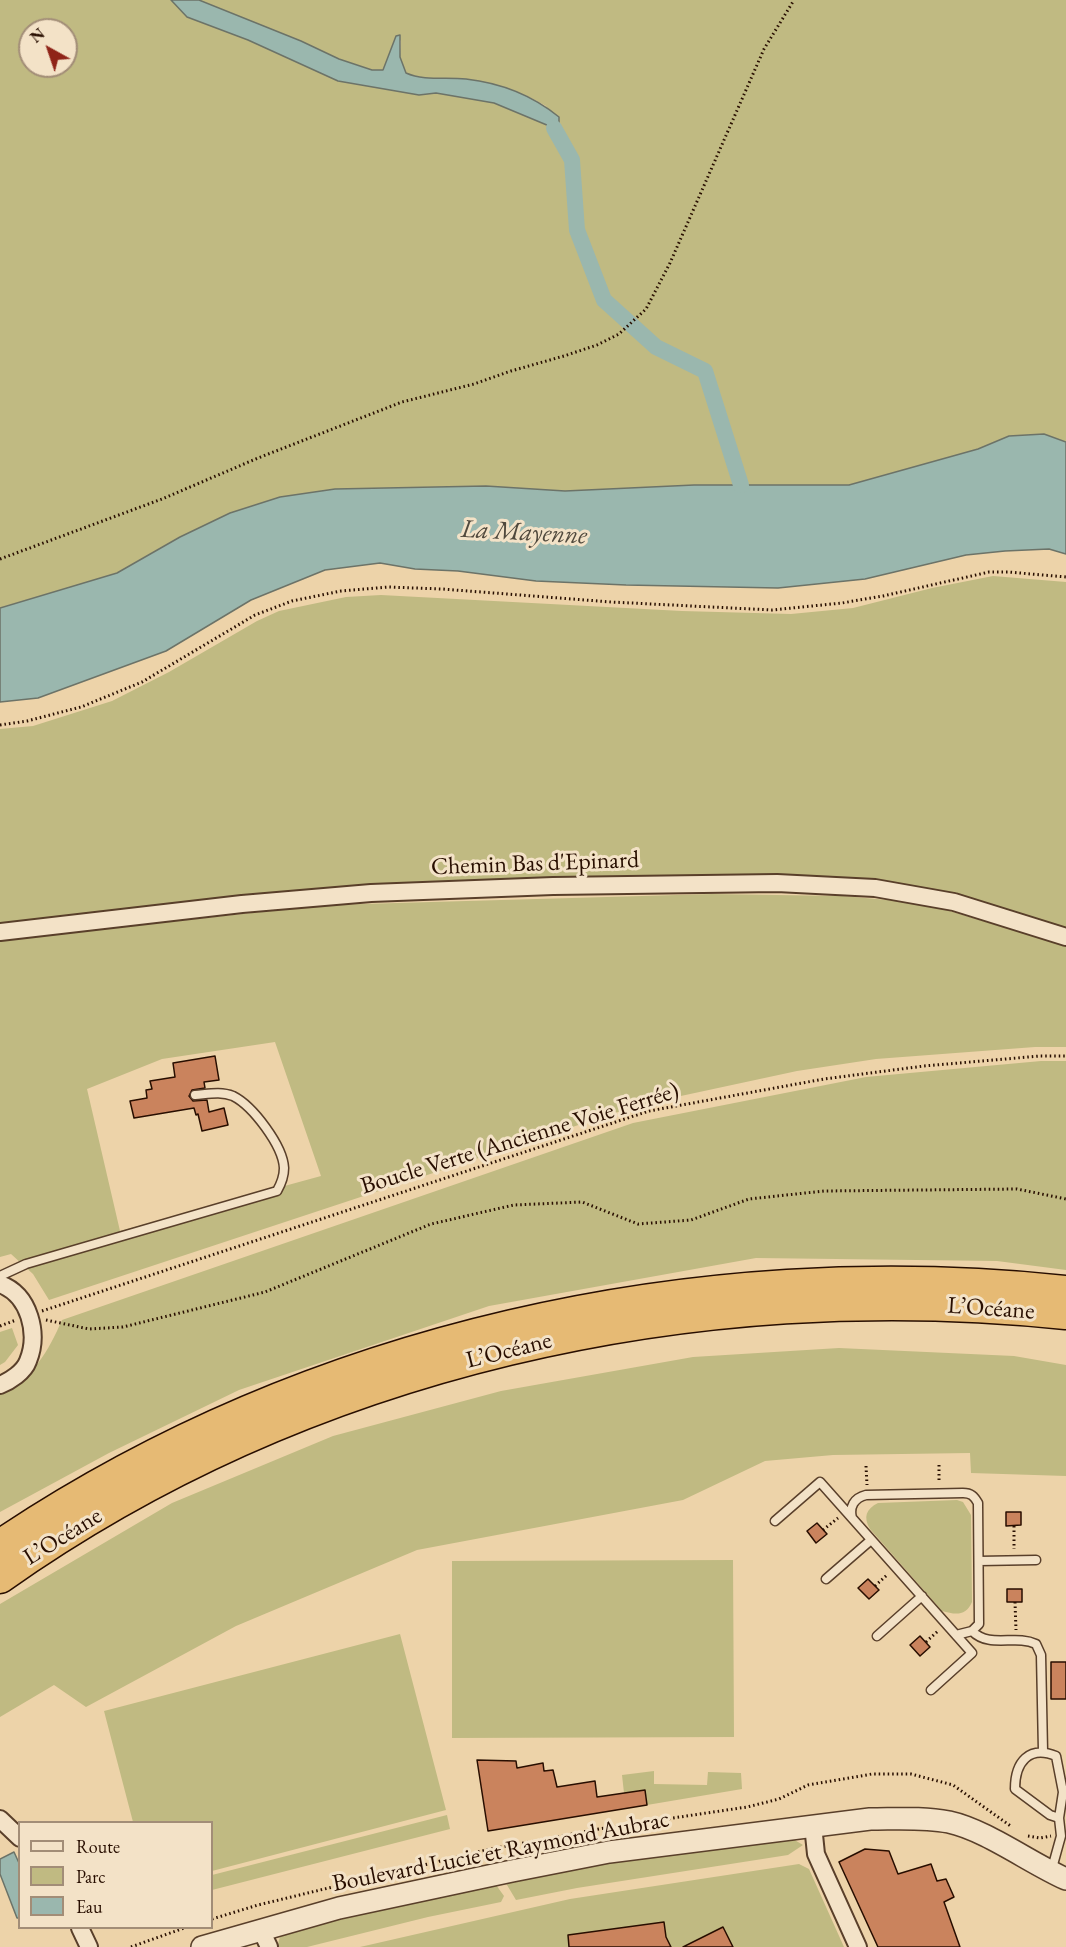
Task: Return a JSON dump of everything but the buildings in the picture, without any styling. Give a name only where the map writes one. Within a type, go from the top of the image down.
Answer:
[{"type":"highway","name":"L’Océane","points":[[0,1545],[120,1473],[250,1411],[376,1364],[494,1329],[591,1308],[646,1299],[773,1285],[835,1282],[929,1282],[1004,1285],[1066,1291]]},
{"type":"highway","name":"L’Océane","points":[[0,1578],[116,1503],[171,1473],[229,1446],[350,1397],[409,1377],[532,1344],[626,1326],[782,1308],[967,1306],[1066,1314]]},
{"type":"street","name":"Chemin Bas d'Epinard","points":[[0,932],[242,904],[371,893],[553,886],[777,883],[874,888],[954,902],[1066,937]]},
{"type":"street","points":[[0,1284],[19,1297],[33,1328],[28,1363],[18,1374],[0,1386]]},
{"type":"street","name":"Boulevard Lucie et Raymond Aubrac","points":[[202,1947],[265,1939],[339,1908],[609,1852],[870,1819],[910,1818],[950,1822],[987,1837],[1058,1875]]},
{"type":"street","points":[[0,1819],[18,1836]]},
{"type":"street","points":[[813,1825],[816,1854],[858,1947]]},
{"type":"street","points":[[80,1929],[89,1947]]},
{"type":"lane","points":[[0,1276],[26,1264],[277,1191],[284,1169],[281,1153],[264,1125],[235,1097],[221,1093],[195,1095]]},
{"type":"lane","points":[[775,1521],[820,1482],[972,1653],[931,1690]]},
{"type":"lane","points":[[852,1519],[850,1510],[853,1503],[861,1496],[968,1493],[975,1497],[978,1503],[979,1624],[972,1631],[956,1635]]},
{"type":"lane","points":[[826,1579],[871,1540]]},
{"type":"lane","points":[[979,1561],[1036,1560]]},
{"type":"lane","points":[[877,1636],[922,1596]]},
{"type":"lane","points":[[972,1631],[985,1640],[1026,1639],[1036,1644],[1041,1655],[1044,1751]]},
{"type":"lane","points":[[1058,1875],[1061,1836],[1059,1818],[1063,1792],[1056,1756],[1044,1751],[1034,1752],[1023,1761],[1015,1775],[1015,1789],[1050,1815],[1059,1818]]},
{"type":"path","points":[[0,559],[162,499],[258,458],[402,402],[474,384],[511,370],[586,349],[619,334],[646,309],[670,262],[764,49],[794,0]]},
{"type":"path","points":[[0,724],[27,722],[81,707],[142,682],[255,615],[292,602],[341,591],[388,587],[772,610],[842,603],[883,596],[989,572],[1066,577]]},
{"type":"path","name":"Boucle Verte (Ancienne Voie Ferrée)","points":[[0,1326],[649,1111],[846,1076],[924,1066],[1040,1056],[1066,1056]]},
{"type":"path","points":[[29,1316],[89,1329],[123,1328],[264,1292],[431,1224],[514,1205],[582,1202],[638,1224],[690,1220],[749,1198],[824,1191],[1017,1189],[1066,1199]]},
{"type":"path","points":[[939,1465],[939,1493]]},
{"type":"path","points":[[866,1466],[867,1495]]},
{"type":"path","points":[[823,1530],[846,1511]]},
{"type":"path","points":[[1014,1526],[1014,1560]]},
{"type":"path","points":[[874,1586],[896,1568]]},
{"type":"path","points":[[1016,1602],[1016,1639]]},
{"type":"path","points":[[213,1919],[258,1905],[486,1850],[599,1829],[747,1807],[779,1798],[808,1785],[872,1774],[911,1774],[953,1785],[1019,1833],[1040,1838],[1055,1835]]},
{"type":"path","points":[[131,1947],[181,1929]]},
{"type":"green space","points":[[0,0],[171,0],[187,17],[248,40],[338,81],[419,95],[436,93],[494,103],[554,128],[546,106],[517,92],[477,81],[459,78],[428,78],[406,73],[400,57],[401,41],[396,36],[383,71],[372,70],[351,64],[199,0],[1066,0],[1066,442],[1044,434],[1009,436],[978,449],[849,485],[694,485],[565,491],[486,486],[335,489],[180,537],[117,573],[0,608]]},
{"type":"green space","points":[[993,576],[1066,582],[1066,928],[916,890],[689,877],[394,883],[144,906],[0,923],[0,729],[33,726],[112,701],[279,611],[346,597],[381,595],[682,611],[791,614],[853,608],[932,588]]},
{"type":"green space","points":[[712,894],[842,896],[923,903],[1066,946],[1066,1047],[1035,1047],[876,1059],[797,1071],[639,1105],[49,1300],[33,1274],[11,1254],[0,1257],[0,940],[326,905]],"holes":[[[275,1042],[321,1176],[120,1231],[87,1089],[162,1059]]]},
{"type":"green space","points":[[1041,1061],[1066,1061],[1066,1270],[997,1261],[756,1258],[489,1306],[239,1390],[109,1453],[0,1512],[0,1394],[21,1381],[38,1363],[62,1320],[633,1123],[866,1077]]},
{"type":"green space","points":[[12,1328],[18,1345],[0,1365],[0,1332]]},
{"type":"green space","points":[[839,1348],[1014,1356],[1066,1365],[1066,1476],[971,1473],[970,1453],[833,1455],[765,1461],[683,1500],[417,1550],[236,1626],[86,1707],[54,1685],[0,1717],[0,1604],[172,1503],[333,1436],[501,1391],[693,1357]]},
{"type":"green space","points":[[957,1500],[963,1502],[971,1515],[972,1602],[967,1610],[956,1614],[942,1611],[870,1529],[866,1517],[868,1511],[878,1503]]},
{"type":"green space","points":[[733,1560],[734,1737],[452,1738],[452,1561]]},
{"type":"green space","points":[[400,1634],[446,1810],[213,1871],[213,1821],[133,1821],[104,1711]]},
{"type":"green space","points":[[654,1771],[654,1784],[707,1785],[708,1772],[741,1773],[742,1789],[647,1805],[645,1790],[624,1793],[622,1775]]},
{"type":"green space","points":[[447,1815],[450,1829],[213,1890],[213,1875]]},
{"type":"green space","points":[[793,1839],[803,1845],[788,1855],[577,1888],[516,1900],[504,1880],[609,1861]]},
{"type":"green space","points":[[799,1864],[809,1869],[844,1947],[360,1947],[570,1899]]},
{"type":"green space","points":[[494,1882],[504,1896],[501,1902],[428,1917],[307,1947],[277,1947],[280,1937],[286,1931]]},
{"type":"water","points":[[171,0],[199,0],[301,41],[339,59],[372,70],[383,70],[396,36],[400,35],[400,57],[406,73],[428,78],[466,79],[516,91],[549,109],[559,117],[559,125],[554,128],[494,103],[436,93],[419,95],[338,81],[248,40],[187,17]]},
{"type":"water","name":"La Mayenne","points":[[1044,434],[1066,442],[1066,554],[1049,549],[966,555],[865,579],[778,588],[536,581],[458,571],[415,569],[380,563],[325,570],[251,600],[166,651],[38,698],[0,702],[0,608],[117,573],[180,537],[230,513],[280,497],[335,489],[486,486],[565,491],[694,485],[849,485],[978,449],[1009,436]]},
{"type":"water","points":[[14,1852],[18,1861],[18,1918],[0,1874],[0,1859]]},
{"type":"waterway","points":[[554,128],[572,160],[577,230],[604,300],[656,347],[705,371],[741,485]]}]
